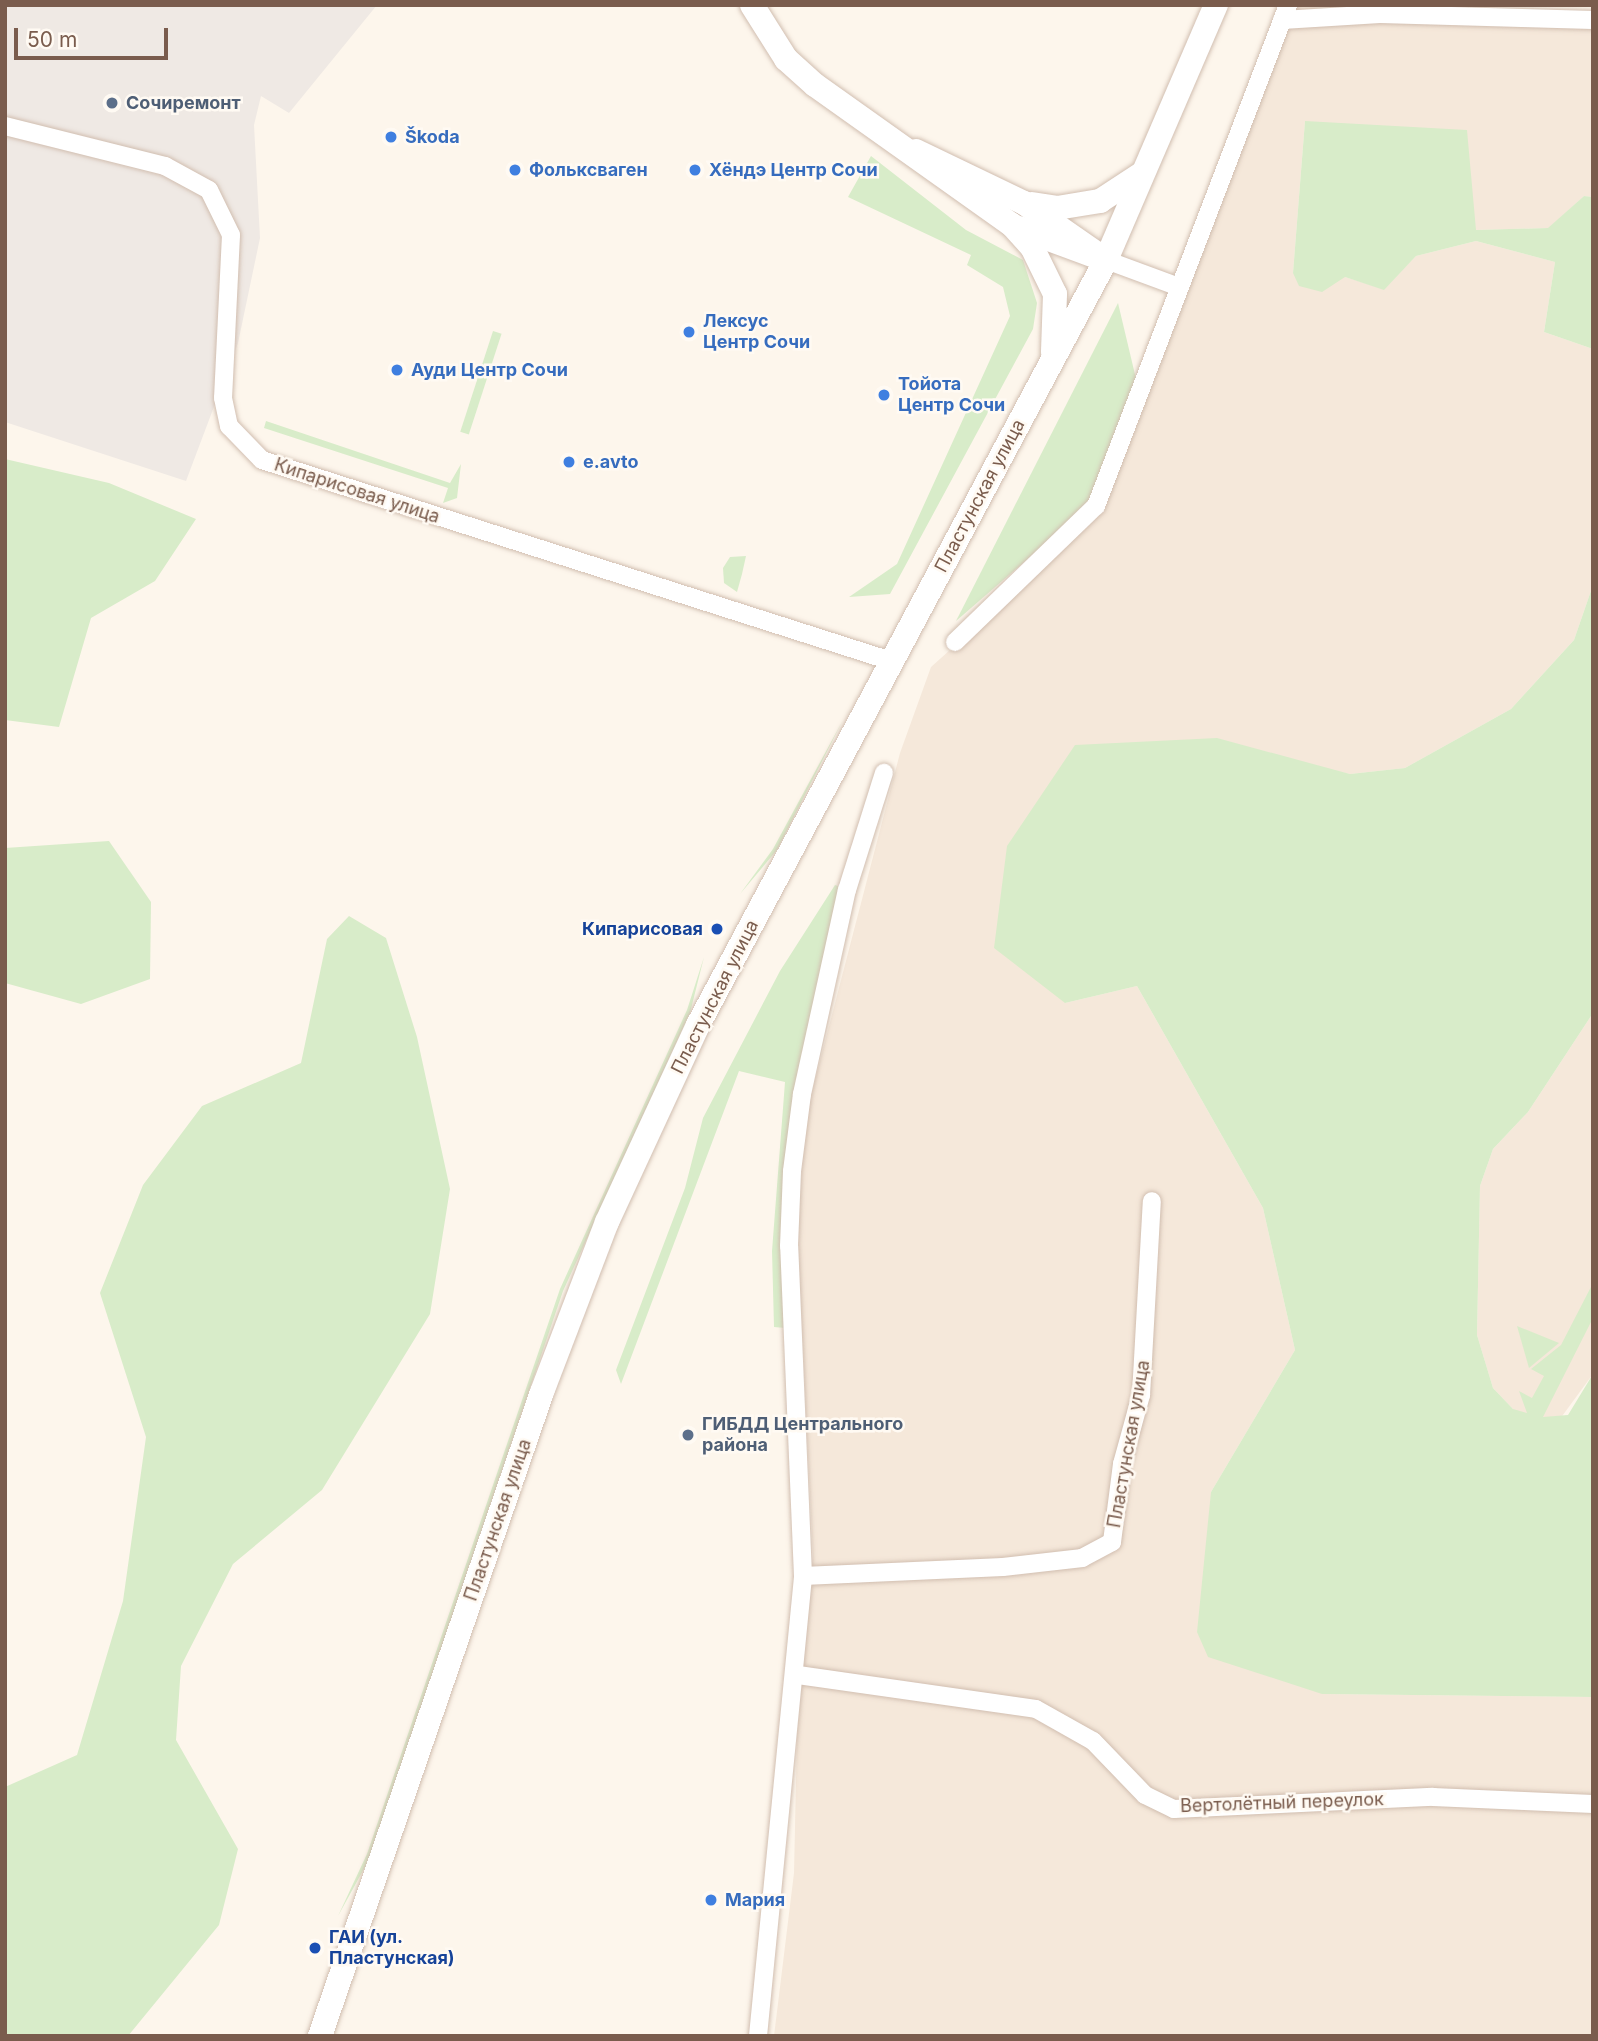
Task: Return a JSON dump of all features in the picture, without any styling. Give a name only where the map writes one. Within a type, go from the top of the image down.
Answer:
[{"type":"main road","points":[[752,5],[786,60],[902,146],[1012,225],[1106,260]]},
{"type":"main road","name":"Пластунская улица","points":[[320,2036],[542,1392],[607,1222],[698,1025],[894,662],[1106,260],[1216,5]]},
{"type":"main road","points":[[902,146],[954,163],[1024,203],[1106,260]]},
{"type":"main road","points":[[1024,203],[1057,208],[1100,201],[1147,170]]},
{"type":"main road","points":[[1012,225],[1046,267],[1055,294],[1053,360]]},
{"type":"street","points":[[955,642],[1096,506],[1285,12],[1593,20]]},
{"type":"street","name":"Кипарисовая улица","points":[[5,126],[165,166],[209,190],[231,235],[221,372],[225,407],[229,426],[262,460],[894,662]]},
{"type":"street","points":[[1106,260],[1179,288]]},
{"type":"street","points":[[758,2036],[798,1675],[803,1576],[791,1335],[792,1171],[838,929],[884,773]]},
{"type":"street","name":"Пластунская улица","points":[[803,1576],[1003,1567],[1082,1558],[1112,1542],[1122,1464],[1141,1395],[1152,1201]]},
{"type":"street","name":"Вертолётный переулок","points":[[798,1675],[1036,1709],[1093,1741],[1145,1796],[1174,1809],[1433,1797],[1593,1804]]},
{"type":"shaded area","points":[[5,5],[377,5],[289,113],[261,96],[254,125],[260,238],[238,343],[186,481],[5,422]]},
{"type":"shaded area","points":[[1293,5],[1461,5],[1593,20],[1593,197],[1584,196],[1549,228],[1475,230],[1305,121],[1293,273],[1345,277],[1384,289],[1416,256],[1476,241],[1555,262],[1544,332],[1593,349],[1593,585],[1574,640],[1511,709],[1405,768],[1350,774],[1292,762],[1065,1003],[1137,986],[1263,1208],[1295,1350],[1211,1492],[1322,1694],[1593,1697],[1593,2036],[774,2036],[794,1873],[797,1735],[813,1555],[797,1227],[807,1111],[900,753],[931,667],[1095,520]]},
{"type":"shaded area","points":[[1593,1013],[1593,1374],[1535,1453],[1513,1409],[1493,1388],[1477,1335],[1480,1186],[1493,1149],[1528,1112]]},
{"type":"green space","points":[[1305,121],[1467,130],[1476,230],[1548,228],[1584,196],[1593,197],[1593,349],[1544,332],[1555,262],[1476,241],[1416,256],[1384,290],[1345,277],[1322,292],[1299,286],[1293,273]]},
{"type":"green space","points":[[871,156],[966,230],[1023,260],[1037,303],[1033,329],[890,594],[849,597],[897,564],[1010,316],[1003,287],[967,265],[971,255],[848,197]]},
{"type":"green space","points":[[1118,303],[1137,383],[1090,505],[956,621]]},
{"type":"green space","points":[[493,331],[502,334],[469,435],[460,432]]},
{"type":"green space","points":[[266,421],[450,483],[461,464],[457,498],[443,503],[448,488],[264,428]]},
{"type":"green space","points":[[5,459],[109,483],[196,519],[155,581],[91,618],[59,727],[5,720]]},
{"type":"green space","points":[[746,556],[737,592],[724,583],[723,568],[730,557]]},
{"type":"green space","points":[[1593,585],[1593,1013],[1528,1112],[1493,1149],[1480,1186],[1477,1335],[1493,1388],[1513,1409],[1527,1413],[1519,1391],[1532,1398],[1544,1376],[1531,1369],[1561,1345],[1593,1283],[1593,1318],[1543,1417],[1568,1415],[1593,1374],[1593,1697],[1322,1694],[1208,1657],[1197,1632],[1211,1492],[1295,1350],[1263,1208],[1137,986],[1065,1003],[994,948],[1007,846],[1075,745],[1217,738],[1350,774],[1405,768],[1511,709],[1574,640]]},
{"type":"green space","points":[[843,720],[777,850],[740,894],[773,849]]},
{"type":"green space","points":[[109,841],[151,902],[150,979],[81,1004],[5,983],[5,848]]},
{"type":"green space","points":[[835,885],[841,887],[795,1094],[785,1328],[774,1327],[772,1251],[785,1082],[739,1071],[621,1384],[616,1370],[685,1188],[703,1118],[780,971]]},
{"type":"green space","points":[[349,916],[386,938],[417,1037],[450,1189],[430,1314],[322,1490],[233,1564],[181,1666],[176,1740],[238,1849],[219,1925],[128,2036],[5,2036],[5,1787],[77,1755],[123,1601],[146,1437],[100,1293],[143,1185],[202,1106],[301,1063],[327,939]]},
{"type":"green space","points":[[704,957],[690,1013],[563,1291],[371,1856],[338,1916],[367,1854],[560,1289],[687,1010]]},
{"type":"green space","points":[[1517,1326],[1559,1343],[1529,1368]]},
{"type":"place","name":"Сочиремонт","points":[[112,103]]},
{"type":"place","name":"Škoda","points":[[391,137]]},
{"type":"place","name":"Фольксваген","points":[[515,170]]},
{"type":"place","name":"Хёндэ Центр Сочи","points":[[695,170]]},
{"type":"place","name":"Лексус Центр Сочи","points":[[689,332]]},
{"type":"place","name":"Ауди Центр Сочи","points":[[397,370]]},
{"type":"place","name":"Тойота Центр Сочи","points":[[884,395]]},
{"type":"place","name":"e.avto","points":[[569,462]]},
{"type":"place","name":"Кипарисовая","points":[[717,929]]},
{"type":"place","name":"ГИБДД Центрального района","points":[[688,1435]]},
{"type":"place","name":"Мария","points":[[711,1900]]},
{"type":"place","name":"ГАИ (ул. Пластунская)","points":[[315,1948]]}]
